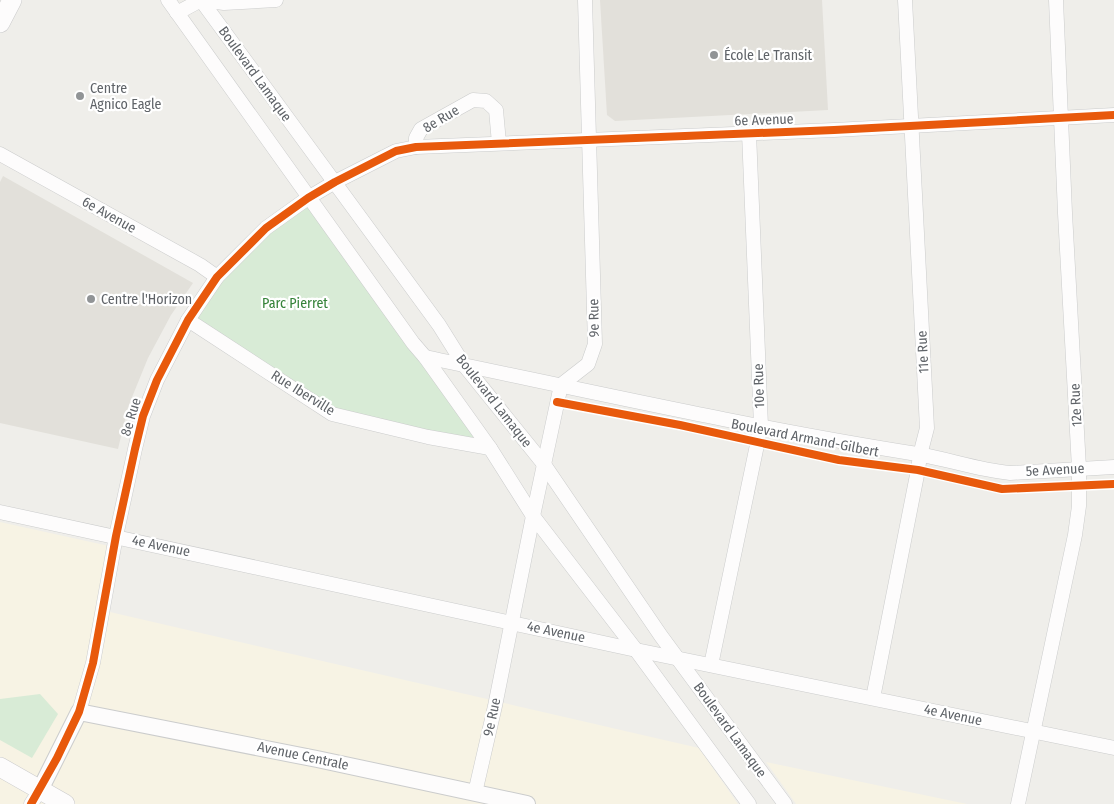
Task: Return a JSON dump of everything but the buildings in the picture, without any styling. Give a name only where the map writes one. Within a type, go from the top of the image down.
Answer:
[{"type":"main road","points":[[0,23],[12,0]]},
{"type":"main road","points":[[0,767],[35,797],[65,804]]},
{"type":"street","name":"Boulevard Lamaque","points":[[168,0],[412,343],[425,357],[490,448],[533,516],[636,650],[749,804]]},
{"type":"street","name":"Boulevard Lamaque","points":[[201,0],[439,325],[464,365],[544,463],[661,636],[785,804]]},
{"type":"street","points":[[177,13],[201,0],[224,3],[276,0]]},
{"type":"street","name":"9e Rue","points":[[474,799],[561,385],[588,364],[595,344],[585,0]]},
{"type":"street","name":"11e Rue","points":[[873,698],[920,455],[927,428],[905,0]]},
{"type":"street","name":"12e Rue","points":[[1018,804],[1075,535],[1079,506],[1079,468],[1056,0]]},
{"type":"street","name":"8e Rue","points":[[35,797],[79,712],[93,663],[116,536],[144,416],[157,380],[188,320],[217,277],[266,228],[308,198],[396,151],[416,147],[416,138],[421,128],[473,100],[486,101],[496,110],[499,143]]},
{"type":"street","name":"6e Avenue","points":[[416,147],[1114,115]]},
{"type":"street","name":"10e Rue","points":[[711,665],[761,426],[749,132]]},
{"type":"street","name":"6e Avenue","points":[[0,154],[200,265],[217,277]]},
{"type":"street","name":"Rue Iberville","points":[[188,320],[332,414],[428,437],[490,448]]},
{"type":"street","name":"Boulevard Armand-Gilbert","points":[[425,357],[842,443],[920,455],[996,472]]},
{"type":"street","name":"5e Avenue","points":[[996,472],[1010,473],[1114,467]]},
{"type":"street","name":"4e Avenue","points":[[0,512],[678,659],[1114,748]]},
{"type":"street","name":"Avenue Centrale","points":[[79,712],[317,759],[474,799],[527,804]]},
{"type":"shaded area","name":"École Le Transit","points":[[600,0],[822,0],[828,110],[615,121],[607,115]]},
{"type":"shaded area","name":"Centre l'Horizon","points":[[3,176],[193,283],[171,315],[148,358],[128,407],[118,449],[0,423],[0,182]]},
{"type":"shaded area","points":[[0,522],[109,546],[97,609],[699,748],[738,804],[0,804]]},
{"type":"shaded area","points":[[766,762],[967,804],[796,804]]},
{"type":"green space","name":"Parc Pierret","points":[[308,198],[490,448],[332,414],[188,320],[217,277]]},
{"type":"green space","points":[[40,694],[58,714],[32,758],[0,740],[0,699]]},
{"type":"cycle path","points":[[31,804],[57,758],[79,712],[93,663],[116,536],[135,449],[143,416],[157,380],[188,320],[217,277],[266,228],[308,198],[396,151],[416,147],[834,130],[1114,115]]},
{"type":"cycle path","points":[[557,402],[680,425],[839,460],[918,470],[1002,489],[1114,484]]},
{"type":"place","name":"École Le Transit","points":[[714,55]]},
{"type":"place","name":"Centre Agnico Eagle","points":[[80,96]]},
{"type":"place","name":"Centre l'Horizon","points":[[91,299]]}]
